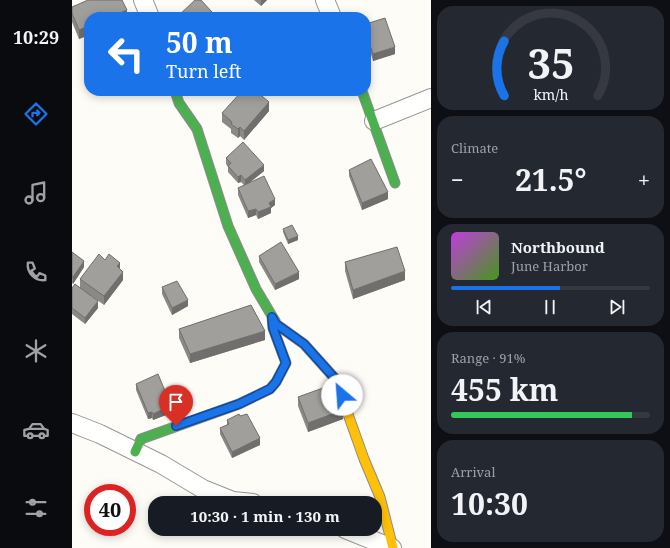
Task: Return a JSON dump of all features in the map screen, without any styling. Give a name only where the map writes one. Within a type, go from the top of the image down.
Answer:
[{"type":"street","points":[[143,0],[148,12]]},
{"type":"street","points":[[325,0],[330,12]]},
{"type":"street","points":[[177,96],[179,103],[197,129],[228,226],[256,290],[276,324],[304,344],[339,383],[349,417],[380,497],[392,548]]},
{"type":"street","points":[[364,96],[395,183]]},
{"type":"street","points":[[374,121],[431,98]]},
{"type":"street","points":[[135,452],[141,439],[239,404],[270,389],[276,382],[286,363],[273,328],[272,317]]},
{"type":"street","points":[[72,423],[100,434],[160,464],[203,489],[220,496]]},
{"type":"street","points":[[362,536],[392,548]]},
{"type":"building","points":[[88,0],[122,0],[127,10],[122,12],[84,12],[84,28],[79,30],[72,13],[72,7]]},
{"type":"building","points":[[195,0],[201,0],[212,12],[182,12]]},
{"type":"building","points":[[385,18],[395,47],[373,54],[371,48],[371,22]]},
{"type":"building","points":[[237,96],[262,96],[269,102],[244,131],[240,127],[238,129],[231,124],[232,122],[222,113]]},
{"type":"building","points":[[243,142],[264,165],[245,180],[241,175],[238,177],[228,166],[231,163],[226,158]]},
{"type":"building","points":[[371,159],[388,192],[362,203],[349,170]]},
{"type":"building","points":[[264,176],[275,199],[269,203],[271,207],[258,212],[256,209],[248,211],[238,188]]},
{"type":"building","points":[[292,225],[298,236],[288,240],[283,229]]},
{"type":"building","points":[[281,242],[299,272],[275,284],[259,256]]},
{"type":"building","points":[[397,247],[405,271],[353,290],[345,262]]},
{"type":"building","points":[[72,252],[84,261],[73,277],[72,277]]},
{"type":"building","points":[[99,254],[105,260],[109,254],[120,263],[117,266],[123,272],[104,296],[80,279]]},
{"type":"building","points":[[177,281],[188,300],[172,308],[162,287]]},
{"type":"building","points":[[75,284],[98,301],[85,318],[72,308],[72,288]]},
{"type":"building","points":[[251,305],[265,331],[190,354],[179,329]]},
{"type":"building","points":[[158,374],[170,403],[166,406],[166,408],[153,414],[152,412],[148,413],[136,384]]},
{"type":"building","points":[[334,384],[343,410],[308,423],[298,397]]},
{"type":"building","points":[[239,414],[240,416],[247,414],[260,438],[232,452],[220,428],[229,424],[227,420]]},
{"type":"traffic: fast","points":[[177,96],[179,103],[197,129],[228,226],[256,289],[275,321]]},
{"type":"traffic: fast","points":[[364,96],[395,183]]},
{"type":"traffic: fast","points":[[135,452],[141,439],[239,404],[270,389],[276,382],[286,363],[273,328],[272,317]]},
{"type":"traffic: slow","points":[[275,321],[276,324],[304,344],[339,383],[364,459],[380,497],[393,548]]},
{"type":"route","points":[[176,426],[239,404],[270,389],[276,382],[286,363],[273,328],[272,317],[276,324],[304,344],[339,383],[342,395]]}]
